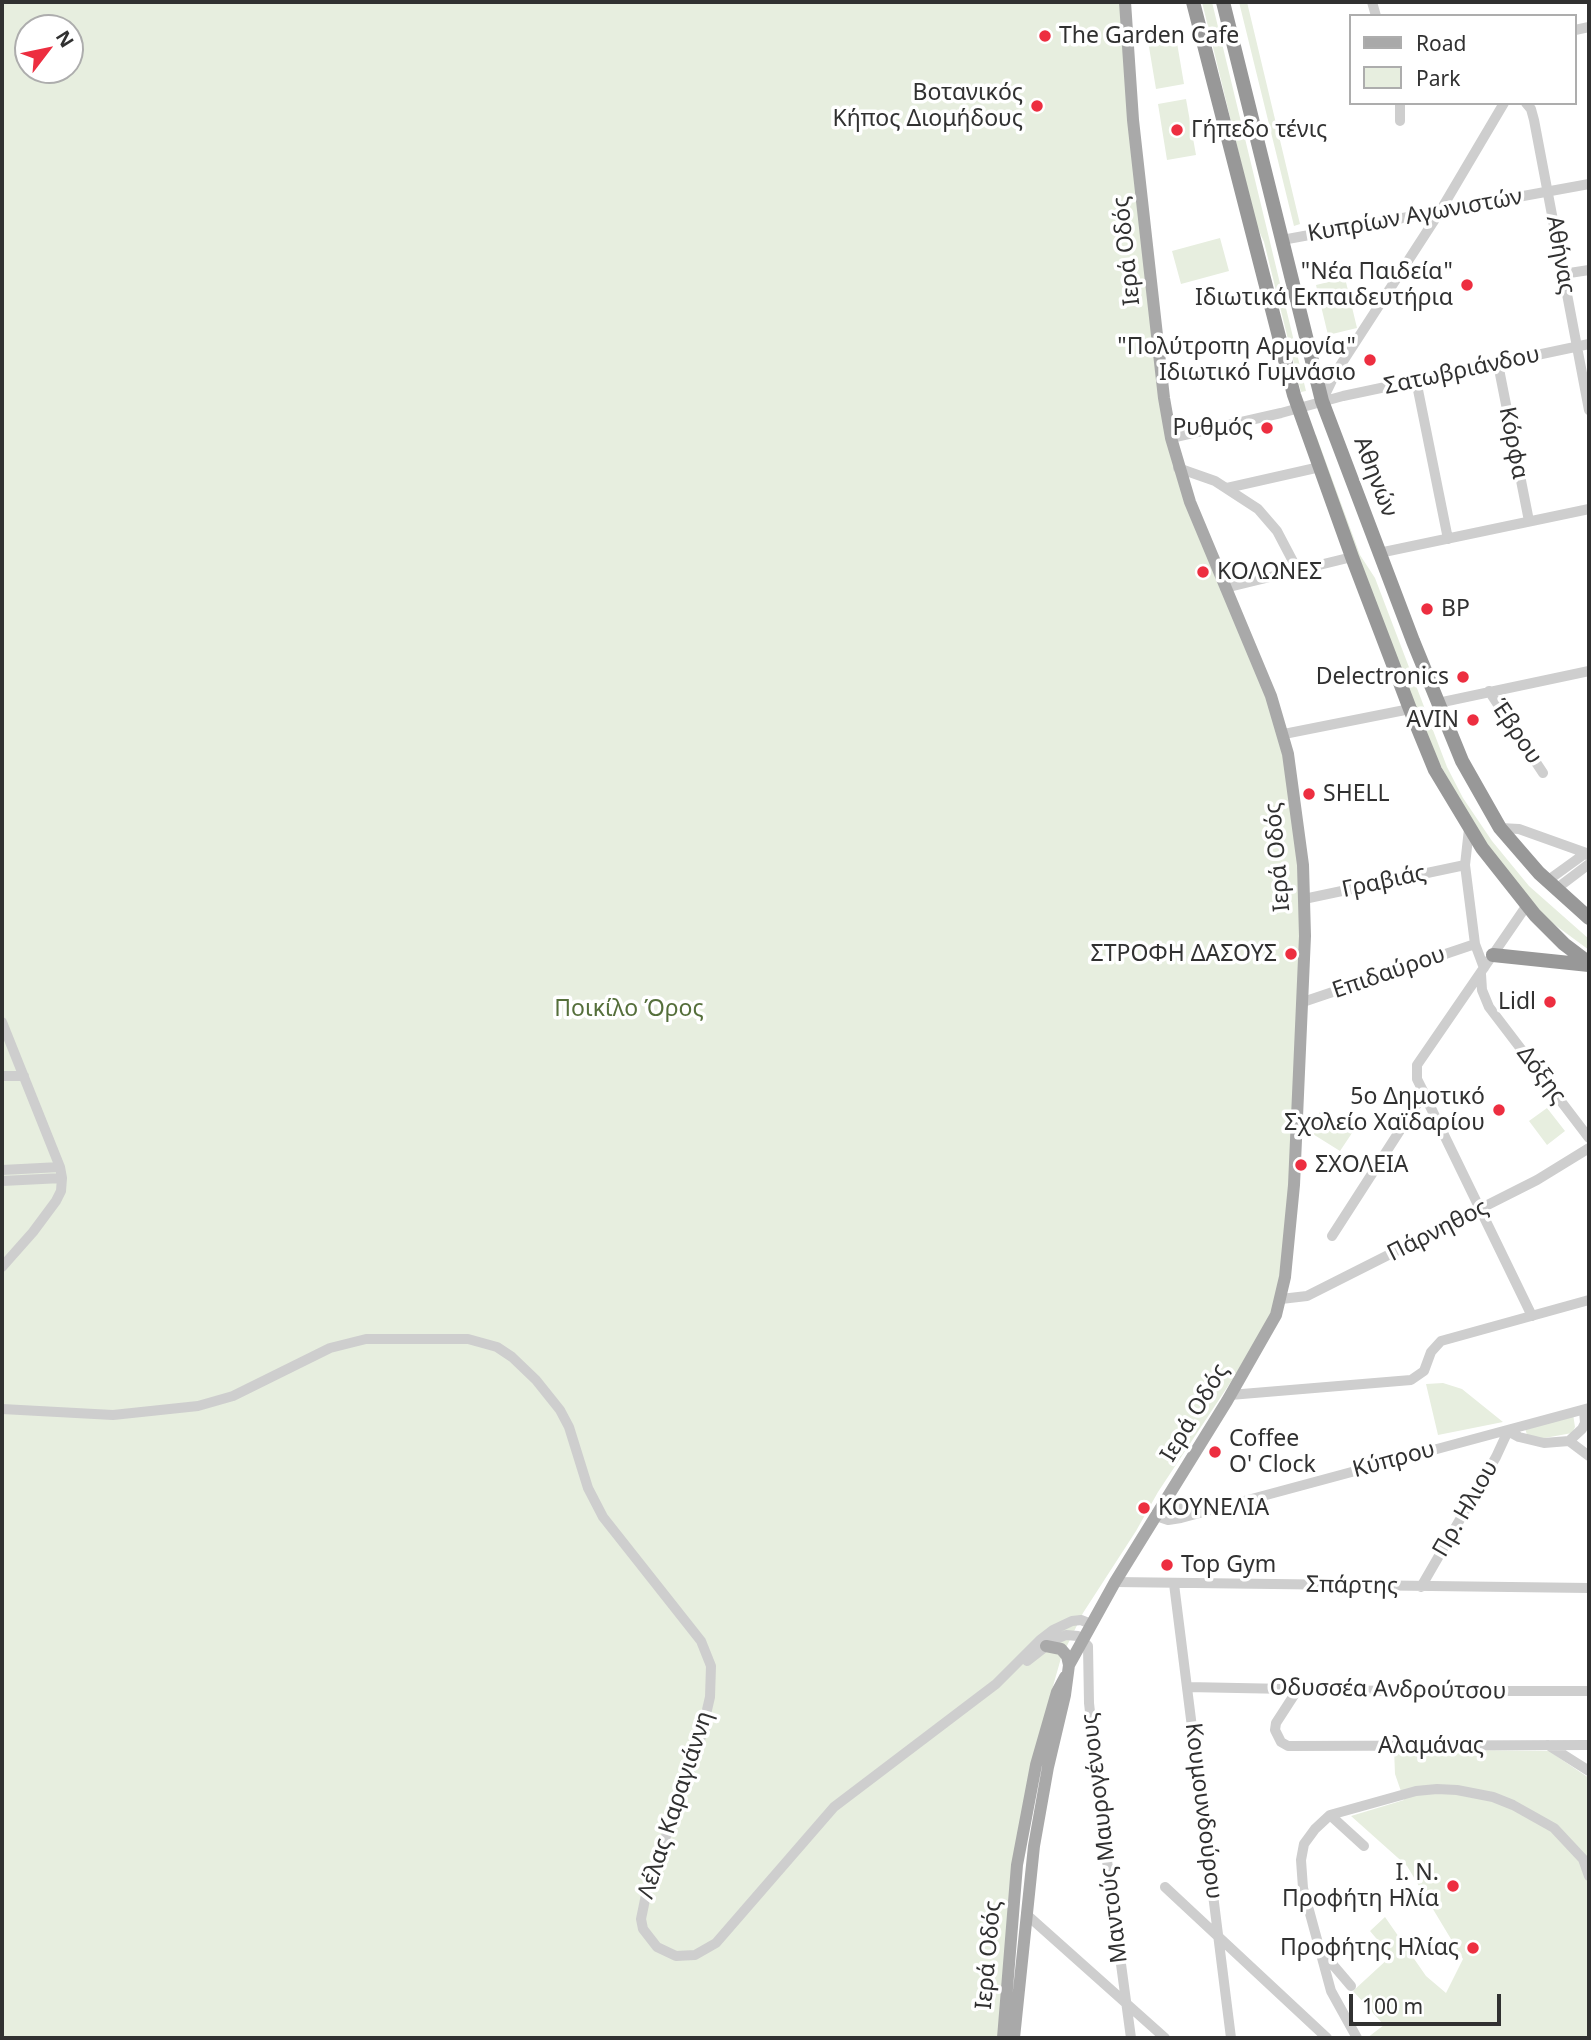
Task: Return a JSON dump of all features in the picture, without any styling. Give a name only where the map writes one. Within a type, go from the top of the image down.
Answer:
[{"type":"highway","name":"Αθηνών","points":[[1193,2],[1245,212],[1299,408],[1410,709],[1436,770],[1469,829],[1527,905],[1564,944],[1589,964]]},
{"type":"highway","name":"Αθηνών","points":[[1223,2],[1322,401],[1438,703],[1462,761],[1500,828],[1552,885],[1589,918]]},
{"type":"highway","points":[[1493,955],[1589,964]]},
{"type":"main road","name":"Ιερά Οδός","points":[[1003,2038],[1019,1852],[1036,1765],[1056,1692],[1115,1582],[1269,1330],[1281,1299],[1294,1185],[1303,1002],[1304,899],[1299,830],[1284,734],[1178,468],[1171,438],[1164,398],[1135,134],[1125,2]]},
{"type":"main road","points":[[1046,1646],[1061,1650],[1067,1656],[1068,1669]]},
{"type":"main road","name":"Ιερά Οδός","points":[[1014,2038],[1026,1914],[1044,1790],[1065,1695],[1068,1669]]},
{"type":"street","points":[[1400,105],[1400,121]]},
{"type":"street","points":[[1322,401],[1345,358],[1439,213],[1503,105]]},
{"type":"street","name":"Αθήνας","points":[[1528,105],[1534,120],[1549,191],[1589,410]]},
{"type":"street","name":"Κυπρίων Αγωνιστών","points":[[1282,240],[1589,184]]},
{"type":"street","points":[[1563,274],[1589,270]]},
{"type":"street","name":"Σατωβριάνδου","points":[[1171,438],[1322,401],[1589,344]]},
{"type":"street","name":"Κόρφα","points":[[1498,364],[1529,521]]},
{"type":"street","points":[[1416,380],[1448,539]]},
{"type":"street","points":[[1227,488],[1320,467]]},
{"type":"street","points":[[1178,468],[1206,477],[1258,509],[1269,520],[1297,571]]},
{"type":"street","points":[[1379,553],[1589,509]]},
{"type":"street","points":[[1225,588],[1352,557]]},
{"type":"street","points":[[1438,703],[1589,671]]},
{"type":"street","name":"Έβρου","points":[[1489,691],[1543,773]]},
{"type":"street","points":[[1284,734],[1410,709]]},
{"type":"street","points":[[1500,828],[1519,829],[1589,854]]},
{"type":"street","points":[[1469,829],[1465,864],[1475,944],[1483,971]]},
{"type":"street","points":[[1552,885],[1583,855],[1589,854]]},
{"type":"street","name":"Γραβιάς","points":[[1304,899],[1465,864]]},
{"type":"street","points":[[1552,885],[1589,864]]},
{"type":"street","points":[[1332,1236],[1423,1093],[1417,1079],[1417,1065],[1527,905]]},
{"type":"street","name":"Επιδαύρου","points":[[1303,1002],[1475,944]]},
{"type":"street","name":"Δόξης","points":[[1483,971],[1482,989],[1489,1007],[1589,1138]]},
{"type":"street","points":[[2,1022],[61,1173],[61,1191],[56,1201],[33,1232],[3,1264]]},
{"type":"street","points":[[2,1076],[24,1076]]},
{"type":"street","points":[[1429,1104],[1532,1316]]},
{"type":"street","name":"Πάρνηθος","points":[[1281,1299],[1307,1296],[1480,1210],[1537,1180],[1589,1148]]},
{"type":"street","points":[[2,1170],[61,1173]]},
{"type":"street","points":[[2,1181],[61,1173]]},
{"type":"street","points":[[1230,1395],[1411,1380],[1424,1371],[1431,1352],[1441,1341],[1589,1300]]},
{"type":"street","name":"Λέλας Καραγιάννη","points":[[2,1409],[113,1415],[198,1406],[233,1396],[330,1348],[366,1339],[468,1339],[496,1347],[512,1357],[536,1380],[560,1410],[569,1427],[588,1488],[603,1517],[701,1641],[711,1667],[710,1697],[700,1740],[647,1890],[641,1919],[643,1929],[657,1947],[676,1956],[695,1955],[716,1943],[834,1807],[1046,1646],[1066,1635],[1083,1639]]},
{"type":"street","points":[[1508,1431],[1519,1437],[1544,1443],[1569,1441],[1587,1423],[1587,1409]]},
{"type":"street","name":"Κύπρου","points":[[1156,1516],[1174,1519],[1587,1409]]},
{"type":"street","name":"Πρ. Ηλιου","points":[[1421,1587],[1496,1457],[1508,1431]]},
{"type":"street","points":[[1569,1441],[1589,1456]]},
{"type":"street","points":[[1167,1497],[1182,1509],[1199,1511]]},
{"type":"street","name":"Σπάρτης","points":[[1115,1582],[1589,1588]]},
{"type":"street","name":"Κουμουνδούρου","points":[[1174,1584],[1231,2038]]},
{"type":"street","name":"Λέλας Καραγιάννη","points":[[1014,1668],[1034,1646],[1060,1626],[1081,1620],[1091,1624]]},
{"type":"street","name":"Μαντούς Μαυρογένους","points":[[1083,1639],[1089,1650],[1089,1703],[1130,2038]]},
{"type":"street","name":"Οδυσσέα Ανδρούτσου","points":[[1187,1687],[1589,1691]]},
{"type":"street","name":"Αλαμάνας","points":[[1298,1689],[1276,1723],[1275,1730],[1280,1742],[1288,1746],[1589,1745]]},
{"type":"street","points":[[1547,1745],[1589,1771]]},
{"type":"street","points":[[1357,2038],[1331,1991],[1303,1888],[1301,1860],[1304,1844],[1330,1815],[1416,1791],[1457,1790],[1493,1797],[1554,1828],[1583,1859],[1589,1876]]},
{"type":"street","points":[[1330,1815],[1364,1846]]},
{"type":"street","points":[[1165,1887],[1327,2038]]},
{"type":"street","points":[[1026,1914],[1165,2038]]},
{"type":"street","points":[[1318,1946],[1351,1986]]},
{"type":"green space","name":"Ποικίλο Όρος","points":[[2,2],[1125,2],[1171,438],[1284,734],[1305,936],[1281,1299],[1083,1613],[1061,1658],[1038,1739],[1000,2038],[2,2038]]},
{"type":"green space","points":[[1202,2],[1212,2],[1306,391],[1301,392],[1264,242],[1256,224]]},
{"type":"green space","points":[[1239,2],[1247,2],[1300,224],[1294,226]]},
{"type":"green space","name":"Γήπεδο τένις","points":[[1176,37],[1184,84],[1156,89],[1148,41]]},
{"type":"green space","name":"Γήπεδο τένις","points":[[1186,99],[1196,155],[1167,160],[1158,104]]},
{"type":"green space","points":[[1220,238],[1229,271],[1181,284],[1172,251]]},
{"type":"green space","points":[[1345,278],[1357,328],[1328,335],[1316,285]]},
{"type":"green space","points":[[1316,435],[1360,555],[1375,578],[1447,767],[1463,798],[1492,841],[1529,886],[1589,939],[1589,950],[1547,919],[1504,867],[1477,830],[1442,768],[1413,707],[1312,436]]},
{"type":"green space","points":[[1547,1108],[1565,1131],[1547,1145],[1529,1121]]},
{"type":"green space","points":[[1320,1112],[1352,1133],[1340,1151],[1308,1131]]},
{"type":"green space","points":[[1443,1383],[1462,1389],[1503,1422],[1438,1435],[1426,1384]]},
{"type":"green space","points":[[1573,1414],[1575,1427],[1572,1433],[1539,1439],[1527,1435],[1525,1428]]},
{"type":"green space","points":[[1394,1749],[1549,1751],[1589,1778],[1589,2038],[1367,2038],[1384,2025],[1353,1991],[1391,1956],[1370,1931],[1385,1917],[1426,1976],[1446,1993],[1463,1959],[1407,1866],[1351,1816],[1404,1800],[1395,1774]]},
{"type":"place","name":"The Garden Cafe","points":[[1045,36]]},
{"type":"place","name":"Βοτανικός Κήπος Διομήδους","points":[[1037,106]]},
{"type":"place","name":"Γήπεδο τένις","points":[[1177,130]]},
{"type":"place","name":"\"Νέα Παιδεία\" Ιδιωτικά Εκπαιδευτήρια","points":[[1467,285]]},
{"type":"place","name":"\"Πολύτροπη Αρμονία\" Ιδιωτικό Γυμνάσιο","points":[[1370,360]]},
{"type":"place","name":"Ρυθμός","points":[[1267,428]]},
{"type":"place","name":"ΚΟΛΩΝΕΣ","points":[[1203,572]]},
{"type":"place","name":"BP","points":[[1427,609]]},
{"type":"place","name":"Delectronics","points":[[1463,677]]},
{"type":"place","name":"AVIN","points":[[1473,720]]},
{"type":"place","name":"SHELL","points":[[1309,794]]},
{"type":"place","name":"ΣΤΡΟΦΗ ΔΑΣΟΥΣ","points":[[1291,954]]},
{"type":"place","name":"Lidl","points":[[1550,1002]]},
{"type":"place","name":"5ο Δημοτικό Σχολείο Χαϊδαρίου","points":[[1499,1110]]},
{"type":"place","name":"ΣΧΟΛΕΙΑ","points":[[1301,1165]]},
{"type":"place","name":"Coffee O' Clock","points":[[1215,1452]]},
{"type":"place","name":"ΚΟΥΝΕΛΙΑ","points":[[1144,1508]]},
{"type":"place","name":"Top Gym","points":[[1167,1565]]},
{"type":"place","name":"Ι. Ν. Προφήτη Ηλία","points":[[1453,1886]]},
{"type":"place","name":"Προφήτης Ηλίας","points":[[1473,1948]]}]
